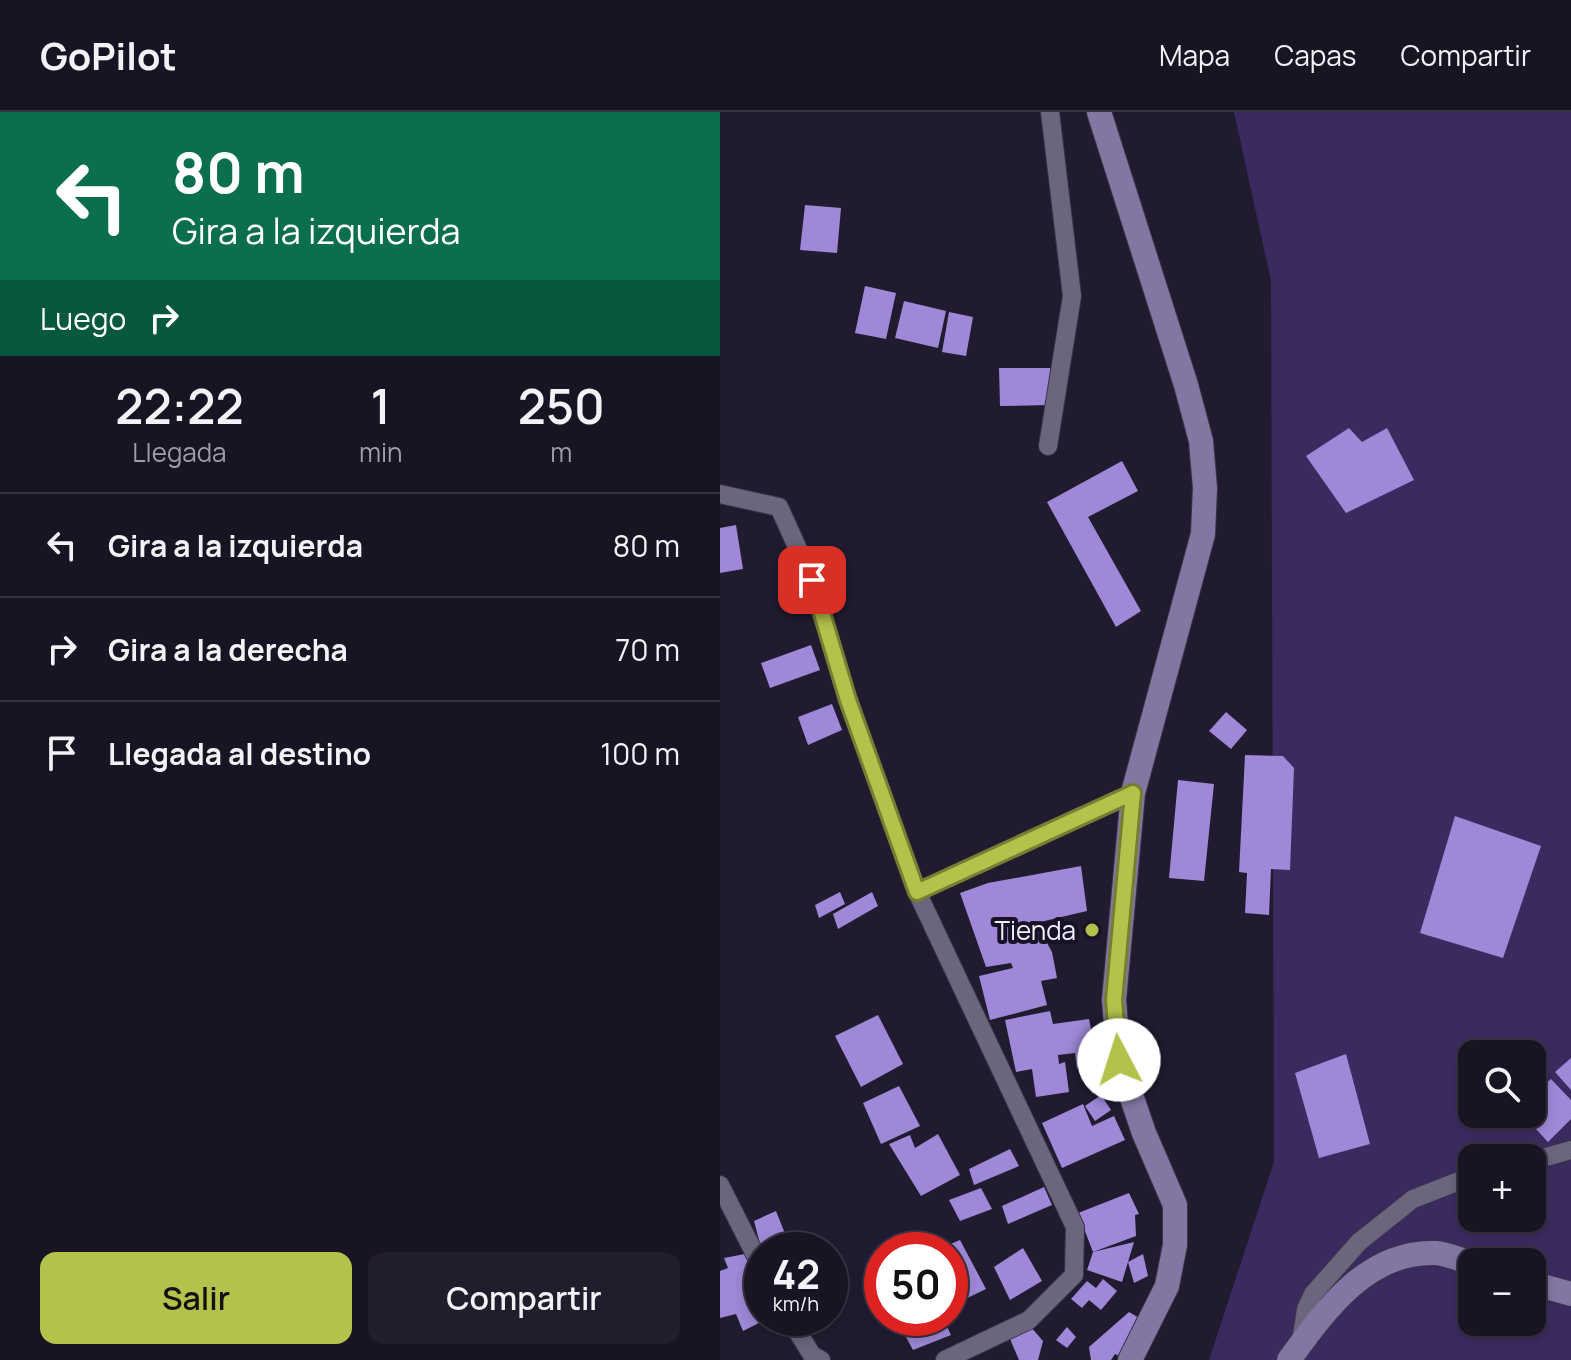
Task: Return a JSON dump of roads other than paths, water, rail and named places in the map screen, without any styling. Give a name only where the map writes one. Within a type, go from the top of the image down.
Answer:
[{"type":"main road","points":[[1099,112],[1186,385],[1201,441],[1205,488],[1203,534],[1133,793],[1114,1000],[1119,1060],[1144,1133],[1175,1205],[1175,1245],[1167,1286],[1130,1360]]},
{"type":"main road","points":[[1295,1352],[1340,1293],[1398,1257],[1438,1253],[1458,1259]]},
{"type":"main road","points":[[1546,1287],[1571,1294]]},
{"type":"street","points":[[1048,446],[1072,296],[1050,112]]},
{"type":"street","points":[[720,494],[779,507],[812,580],[848,700],[917,892],[1075,1227],[1074,1275],[1029,1320],[945,1360]]},
{"type":"street","points":[[917,892],[1133,793]]},
{"type":"street","points":[[1546,1157],[1571,1150]]},
{"type":"street","points":[[1295,1352],[1313,1294],[1359,1242],[1413,1199],[1458,1181]]},
{"type":"street","points":[[720,1185],[744,1232]]},
{"type":"street","points":[[800,1336],[812,1355],[821,1360]]},
{"type":"place","name":"Tienda","points":[[1092,930]]}]
